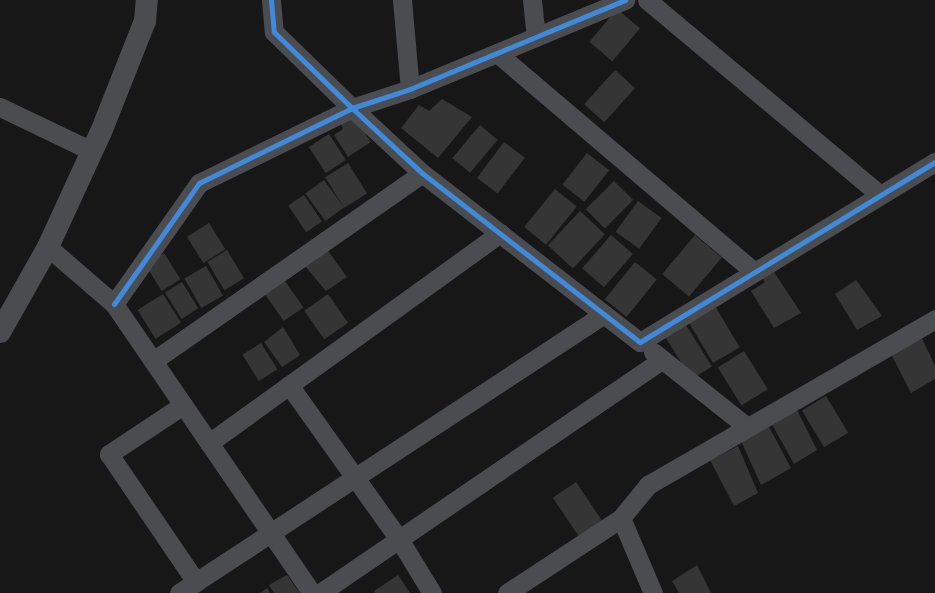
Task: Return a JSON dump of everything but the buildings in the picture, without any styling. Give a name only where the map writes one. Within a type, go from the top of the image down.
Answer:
[{"type":"street","points":[[0,332],[48,247],[92,151],[144,21],[148,0]]},
{"type":"street","points":[[271,0],[274,32],[422,173],[746,426]]},
{"type":"street","points":[[402,0],[410,89]]},
{"type":"street","points":[[532,0],[536,37]]},
{"type":"street","points":[[114,304],[199,183],[352,108],[410,89],[625,0]]},
{"type":"street","points":[[647,0],[880,195]]},
{"type":"street","points":[[497,53],[754,272]]},
{"type":"street","points":[[0,107],[92,151]]},
{"type":"street","points":[[640,342],[935,162]]},
{"type":"street","points":[[153,361],[422,173]]},
{"type":"street","points":[[209,443],[500,233]]},
{"type":"street","points":[[48,247],[114,304],[312,593]]},
{"type":"street","points":[[178,593],[272,534],[604,314]]},
{"type":"street","points":[[507,593],[621,518],[648,485],[746,426],[935,319]]},
{"type":"street","points":[[320,593],[661,360]]},
{"type":"street","points":[[289,385],[399,539],[432,593]]},
{"type":"street","points":[[183,405],[109,454],[196,582]]},
{"type":"street","points":[[621,518],[653,593]]},
{"type":"cycle path","points":[[271,0],[274,32],[422,173],[640,342],[935,162]]},
{"type":"cycle path","points":[[114,304],[199,183],[352,108],[410,89],[625,0]]}]
